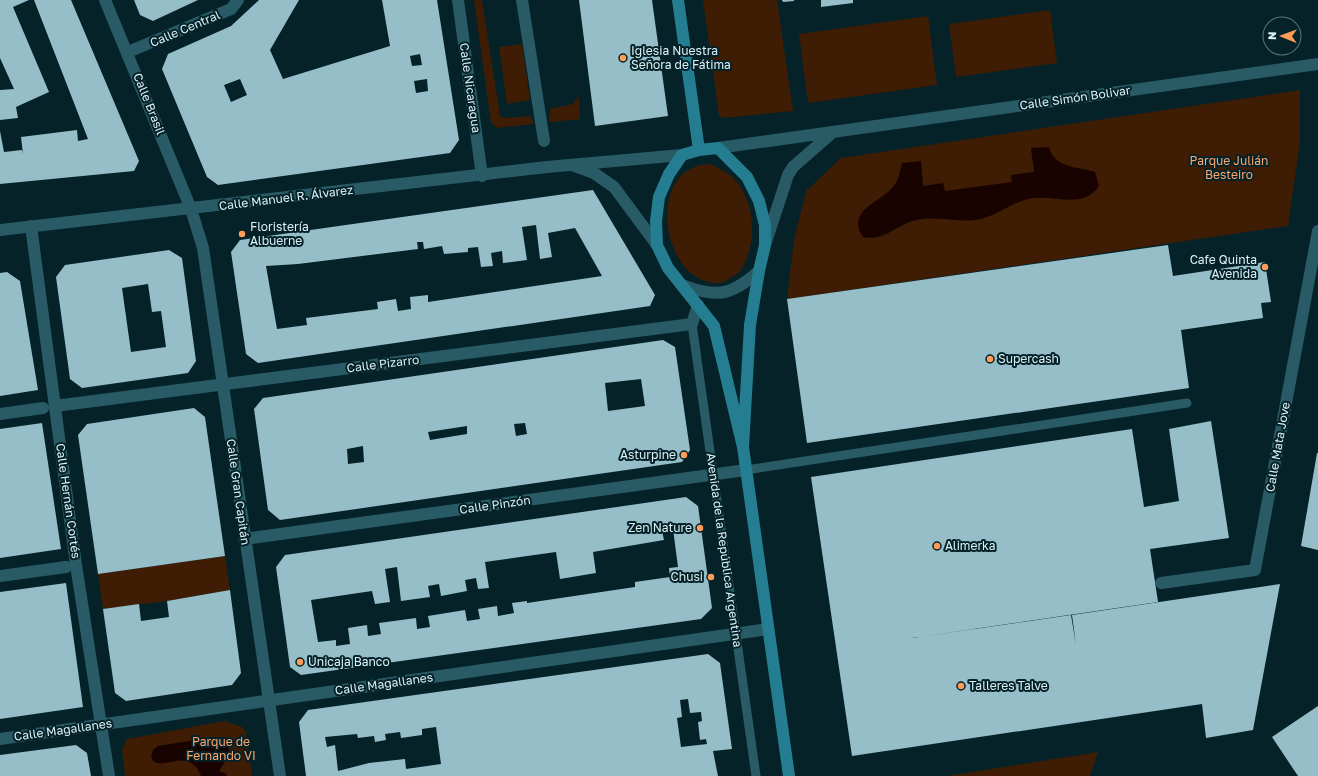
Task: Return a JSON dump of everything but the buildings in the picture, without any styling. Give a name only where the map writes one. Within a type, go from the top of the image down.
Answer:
[{"type":"street","name":"Calle Brasil","points":[[105,0],[128,52],[191,209]]},
{"type":"street","name":"Calle Central","points":[[128,52],[231,9],[238,0]]},
{"type":"street","name":"Calle Nicaragua","points":[[458,0],[482,176]]},
{"type":"street","points":[[522,0],[544,142]]},
{"type":"street","points":[[678,0],[699,150]]},
{"type":"street","name":"Calle Simón Bolivar","points":[[718,148],[1318,64]]},
{"type":"street","points":[[743,448],[750,325],[759,271],[766,245],[788,175],[793,167],[833,132]]},
{"type":"street","points":[[766,245],[765,225],[754,191],[747,177],[718,148],[699,150],[682,155],[669,174],[659,197],[656,221],[657,244],[668,268],[714,326],[743,448],[789,776]]},
{"type":"street","name":"Calle Manuel R. Álvarez","points":[[0,230],[572,165],[682,155]]},
{"type":"street","name":"Calle Manuel R. Álvarez","points":[[572,165],[594,173],[614,187],[657,244]]},
{"type":"street","name":"Calle Gran Capitán","points":[[191,209],[203,248],[244,539],[280,776]]},
{"type":"street","name":"Calle Hernán Cortés","points":[[31,226],[49,407],[76,565],[109,776]]},
{"type":"street","name":"Calle Mata Jove","points":[[1161,583],[1255,570],[1318,231]]},
{"type":"street","points":[[682,284],[701,292],[723,293],[742,286],[759,271]]},
{"type":"street","points":[[692,324],[698,305]]},
{"type":"street","name":"Calle Pizarro","points":[[0,414],[692,324]]},
{"type":"street","name":"Calle Pinzón","points":[[244,539],[746,470]]},
{"type":"street","points":[[0,576],[66,567]]},
{"type":"street","name":"Calle Magallanes","points":[[0,739],[768,629]]},
{"type":"lane","name":"Avenida de la República Argentina","points":[[692,324],[756,776]]},
{"type":"lane","points":[[746,470],[1187,403]]},
{"type":"green space","points":[[474,0],[482,0],[500,116],[504,118],[530,116],[534,124],[497,128],[491,123]]},
{"type":"green space","points":[[703,0],[777,0],[793,111],[723,118],[719,116]]},
{"type":"green space","points":[[1050,10],[1057,63],[956,77],[949,24]]},
{"type":"green space","points":[[928,16],[937,85],[808,103],[799,34]]},
{"type":"green space","points":[[522,44],[530,100],[507,104],[499,47]]},
{"type":"green space","name":"Parque Julián Besteiro","points":[[1300,90],[1300,142],[1288,226],[787,299],[794,240],[806,191],[841,158]]},
{"type":"green space","points":[[579,96],[580,119],[549,122],[550,109],[573,104]]},
{"type":"green space","points":[[710,164],[718,167],[738,183],[748,202],[752,223],[751,244],[744,264],[738,273],[721,283],[699,279],[683,265],[673,246],[668,225],[668,203],[675,183],[689,169]]},
{"type":"green space","points":[[225,556],[230,590],[167,601],[103,609],[98,574]]},
{"type":"green space","name":"Parque de Fernando VI","points":[[224,721],[242,727],[246,731],[252,776],[125,776],[122,749],[127,739]]},
{"type":"green space","points":[[1098,752],[1090,776],[947,776]]},
{"type":"shaded area","points":[[1049,147],[1054,157],[1063,164],[1095,172],[1099,186],[1084,198],[1076,200],[1048,198],[1028,199],[981,219],[965,221],[932,218],[917,220],[878,237],[863,237],[859,228],[858,220],[861,214],[893,187],[897,181],[902,163],[921,161],[923,186],[943,183],[945,191],[1012,182],[1011,175],[1034,172],[1031,148]]},
{"type":"shaded area","points":[[214,737],[224,740],[229,747],[229,756],[219,771],[227,774],[226,776],[201,776],[196,766],[189,762],[182,760],[160,763],[155,762],[151,757],[153,750],[158,746]]},
{"type":"place","name":"Iglesia Nuestra Señora de Fátima","points":[[623,58]]},
{"type":"place","name":"Floristería Albuerne","points":[[242,234]]},
{"type":"place","name":"Cafe Quinta Avenida","points":[[1265,267]]},
{"type":"place","name":"Supercash","points":[[990,359]]},
{"type":"place","name":"Asturpine","points":[[684,455]]},
{"type":"place","name":"Zen Nature","points":[[700,528]]},
{"type":"place","name":"Alimerka","points":[[937,546]]},
{"type":"place","name":"Chusi","points":[[711,577]]},
{"type":"place","name":"Unicaja Banco","points":[[300,662]]},
{"type":"place","name":"Talleres Talve","points":[[961,686]]}]
